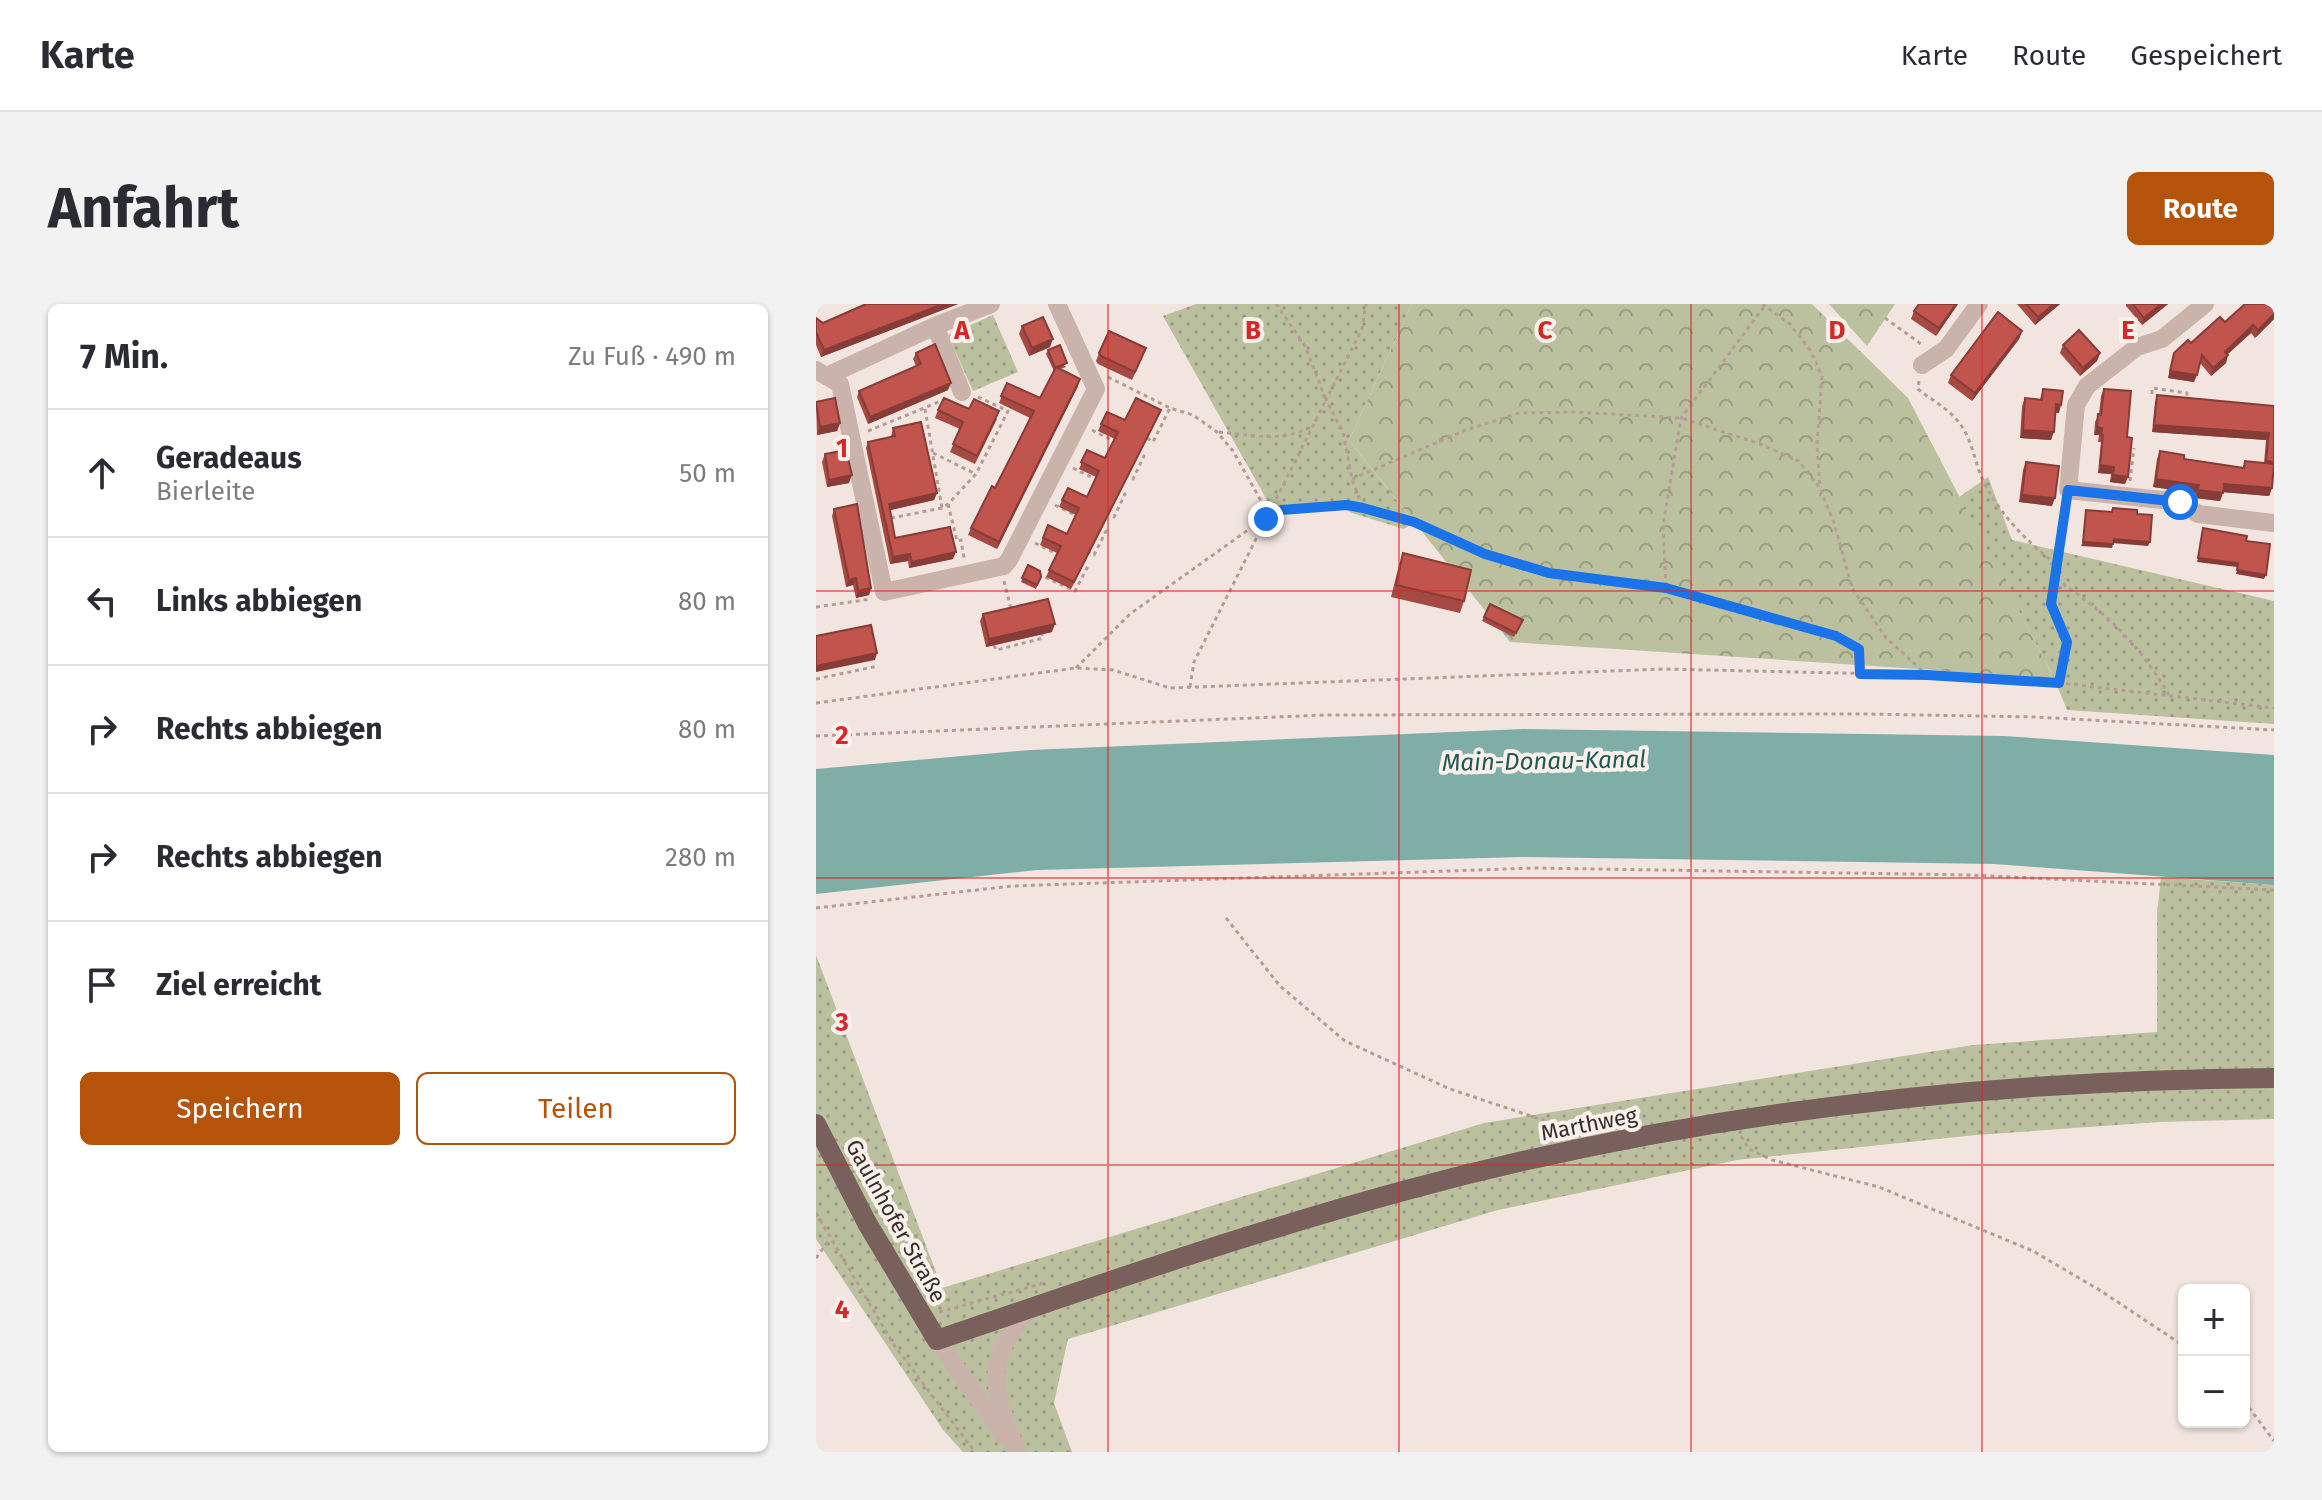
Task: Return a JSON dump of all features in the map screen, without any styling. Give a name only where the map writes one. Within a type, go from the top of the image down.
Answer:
[{"type":"main road","name":"Marthweg","points":[[937,1340],[1230,1241],[1404,1190],[1575,1150],[1733,1121],[1861,1103],[2001,1089],[2138,1081],[2274,1078]]},
{"type":"main road","name":"Gaulnhofer Straße","points":[[816,1124],[867,1223],[937,1340]]},
{"type":"street","points":[[821,373],[991,304]]},
{"type":"street","points":[[821,373],[840,384],[884,592],[1001,567],[1009,560],[1096,389],[1057,304]]},
{"type":"street","points":[[1930,361],[1979,304]]},
{"type":"street","points":[[2205,304],[2162,339],[2137,347],[2087,386],[2076,405],[2068,490],[2180,502],[2198,514],[2274,523]]},
{"type":"street","points":[[935,326],[962,392]]},
{"type":"street","points":[[1016,1452],[998,1396],[996,1366],[1006,1338],[1033,1307]]},
{"type":"street","points":[[937,1340],[1016,1452]]},
{"type":"path","points":[[1276,304],[1305,346],[1326,400],[1343,432],[1352,479],[1363,508]]},
{"type":"path","points":[[1190,687],[1194,662],[1269,515],[1309,428],[1362,329],[1366,304]]},
{"type":"path","points":[[1666,588],[1663,525],[1681,418],[1765,305],[1790,324],[1810,350],[1822,376],[1817,445],[1820,488]]},
{"type":"path","points":[[1885,318],[1930,361],[1918,389],[1956,419],[1967,436],[1993,499],[2013,524],[2057,565]]},
{"type":"path","points":[[1086,366],[1170,408],[1193,415],[1217,432],[1233,451],[1269,515]]},
{"type":"path","points":[[2152,394],[2152,388],[2187,393],[2186,405]]},
{"type":"path","points":[[853,437],[965,391],[1008,411],[976,474],[948,504],[942,508],[868,523]]},
{"type":"path","points":[[1140,435],[1153,442],[1170,408]]},
{"type":"path","points":[[925,409],[942,508]]},
{"type":"path","points":[[1352,479],[1466,430],[1519,413],[1574,412],[1681,418],[1760,444],[1799,461],[1820,488],[1834,523],[1852,588],[1886,638],[1927,675]]},
{"type":"path","points":[[1078,423],[1118,443]]},
{"type":"path","points":[[1217,432],[1279,438],[1294,436],[1309,428]]},
{"type":"path","points":[[2128,497],[2134,448]]},
{"type":"path","points":[[1120,472],[1133,479],[1139,467],[1144,456],[1131,449]]},
{"type":"path","points":[[933,453],[976,474]]},
{"type":"path","points":[[1059,461],[1099,481]]},
{"type":"path","points":[[1101,510],[1114,517],[1125,494],[1112,487]]},
{"type":"path","points":[[2059,683],[2067,642],[2051,604],[2068,490]]},
{"type":"path","points":[[1041,497],[1080,518]]},
{"type":"path","points":[[948,504],[957,541],[961,540],[967,574]]},
{"type":"path","points":[[1076,668],[1130,614],[1269,515],[1281,510],[1347,505],[1414,522],[1485,554],[1549,573],[1666,588],[1836,636],[1859,649],[1860,674]]},
{"type":"path","points":[[1081,548],[1094,555],[1106,531],[1093,524]]},
{"type":"path","points":[[1021,536],[1060,555]]},
{"type":"path","points":[[1036,573],[1075,591],[1087,568],[1074,562]]},
{"type":"path","points":[[1001,567],[1012,613]]},
{"type":"path","points":[[2056,579],[2119,626],[2170,697]]},
{"type":"path","points":[[816,607],[877,598],[884,592]]},
{"type":"path","points":[[994,645],[996,650],[1036,637],[1043,638],[1042,634]]},
{"type":"path","points":[[816,679],[878,666]]},
{"type":"path","points":[[816,703],[1076,668],[1113,670],[1170,688],[1663,669],[1927,675],[2059,683],[2274,708]]},
{"type":"path","points":[[816,736],[1356,715],[1866,714],[2035,717],[2274,730]]},
{"type":"path","points":[[816,908],[1012,886],[1535,868],[1970,875],[2274,890]]},
{"type":"path","points":[[1226,918],[1280,986],[1345,1041],[1450,1089],[1558,1125]]},
{"type":"path","points":[[1733,1121],[1749,1149],[1772,1160],[1879,1187],[2033,1251],[2178,1342]]},
{"type":"path","points":[[816,1213],[894,1345],[975,1452]]},
{"type":"path","points":[[816,1258],[830,1239]]},
{"type":"path","points":[[922,1317],[1044,1283]]},
{"type":"path","points":[[2250,1409],[2274,1441]]},
{"type":"green space","points":[[1196,304],[1412,304],[1349,440],[1414,522],[1404,529],[1352,513],[1331,501],[1272,509],[1163,316]]},
{"type":"green space","points":[[1412,304],[1812,304],[1908,398],[2054,678],[1510,642],[1349,440]]},
{"type":"green space","points":[[1829,304],[1895,304],[1867,346]]},
{"type":"green space","points":[[993,315],[1018,372],[973,391],[948,335]]},
{"type":"green space","points":[[1988,477],[2012,540],[2274,601],[2274,724],[2067,710],[2054,678],[1959,497]]},
{"type":"green space","points":[[2161,877],[2274,885],[2274,1119],[2159,1122],[1976,1135],[1737,1160],[1498,1210],[1068,1339],[1054,1403],[1072,1452],[963,1452],[943,1430],[816,1239],[816,955],[942,1288],[1484,1123],[1973,1045],[2157,1032],[2157,914]]},
{"type":"water","name":"Main-Donau-Kanal","points":[[1523,729],[2004,736],[2274,755],[2274,885],[1994,864],[1522,857],[1037,870],[816,894],[816,769],[1030,750]]},
{"type":"building","points":[[866,304],[943,304],[824,350],[816,332],[816,318],[823,323]]},
{"type":"building","points":[[1919,304],[1956,304],[1939,328],[1914,311]]},
{"type":"building","points":[[2026,304],[2054,304],[2038,317]]},
{"type":"building","points":[[2133,304],[2161,304],[2144,318]]},
{"type":"building","points":[[2245,304],[2274,304],[2274,314],[2258,330],[2253,325],[2213,368],[2202,355],[2197,375],[2170,371],[2174,353],[2188,340],[2191,343],[2220,317],[2225,322]]},
{"type":"building","points":[[1998,312],[2022,331],[1975,393],[1951,375]]},
{"type":"building","points":[[1043,317],[1053,339],[1032,348],[1022,326]]},
{"type":"building","points":[[2079,330],[2100,353],[2083,368],[2063,345]]},
{"type":"building","points":[[1109,331],[1146,348],[1135,372],[1099,353]]},
{"type":"building","points":[[935,344],[951,383],[870,417],[859,391],[921,364],[916,353]]},
{"type":"building","points":[[1060,345],[1067,363],[1055,368],[1048,350]]},
{"type":"building","points":[[1056,367],[1080,379],[999,542],[971,528],[1034,411],[1001,396],[1007,383],[1040,398]]},
{"type":"building","points":[[2043,389],[2063,391],[2061,405],[2056,404],[2054,432],[2023,430],[2025,398],[2042,400]]},
{"type":"building","points":[[2104,389],[2131,391],[2127,437],[2132,438],[2128,477],[2113,475],[2114,467],[2100,465],[2103,435],[2102,428],[2097,427]]},
{"type":"building","points":[[2157,395],[2274,406],[2274,462],[2266,461],[2269,433],[2154,425]]},
{"type":"building","points":[[835,398],[840,423],[820,427],[816,402]]},
{"type":"building","points":[[944,398],[969,409],[974,399],[999,411],[977,456],[953,444],[963,422],[938,410]]},
{"type":"building","points":[[1136,398],[1161,410],[1074,582],[1049,570],[1061,546],[1043,538],[1048,525],[1067,534],[1079,508],[1062,500],[1068,488],[1087,497],[1099,471],[1081,462],[1087,450],[1105,458],[1118,432],[1101,424],[1107,412],[1125,420]]},
{"type":"building","points":[[921,422],[937,493],[889,504],[895,538],[950,527],[956,552],[912,562],[910,554],[893,557],[868,442],[895,436],[893,428]]},
{"type":"building","points":[[846,450],[852,475],[829,480],[825,454]]},
{"type":"building","points":[[2160,451],[2184,455],[2184,459],[2244,468],[2245,461],[2274,464],[2272,488],[2224,484],[2223,493],[2198,490],[2199,485],[2156,479]]},
{"type":"building","points":[[2026,462],[2059,466],[2055,498],[2022,495]]},
{"type":"building","points":[[857,504],[871,588],[858,591],[856,578],[849,580],[834,509]]},
{"type":"building","points":[[2113,508],[2152,515],[2150,542],[2114,539],[2113,544],[2083,542],[2086,510],[2112,512]]},
{"type":"building","points":[[2203,528],[2247,536],[2246,541],[2270,544],[2266,575],[2237,570],[2238,563],[2198,558]]},
{"type":"building","points":[[1403,553],[1471,570],[1464,601],[1396,585]]},
{"type":"building","points":[[1028,565],[1040,571],[1037,585],[1022,578]]},
{"type":"building","points":[[1048,599],[1055,624],[989,639],[983,614]]},
{"type":"building","points":[[1490,604],[1523,620],[1516,633],[1484,617]]},
{"type":"building","points":[[871,625],[877,653],[816,666],[816,636]]},
{"type":"route","points":[[1266,519],[1281,510],[1347,505],[1414,522],[1485,554],[1549,573],[1666,588],[1712,599],[1836,636],[1859,649],[1860,674],[2059,683],[2067,642],[2051,604],[2068,490],[2180,502]]}]
